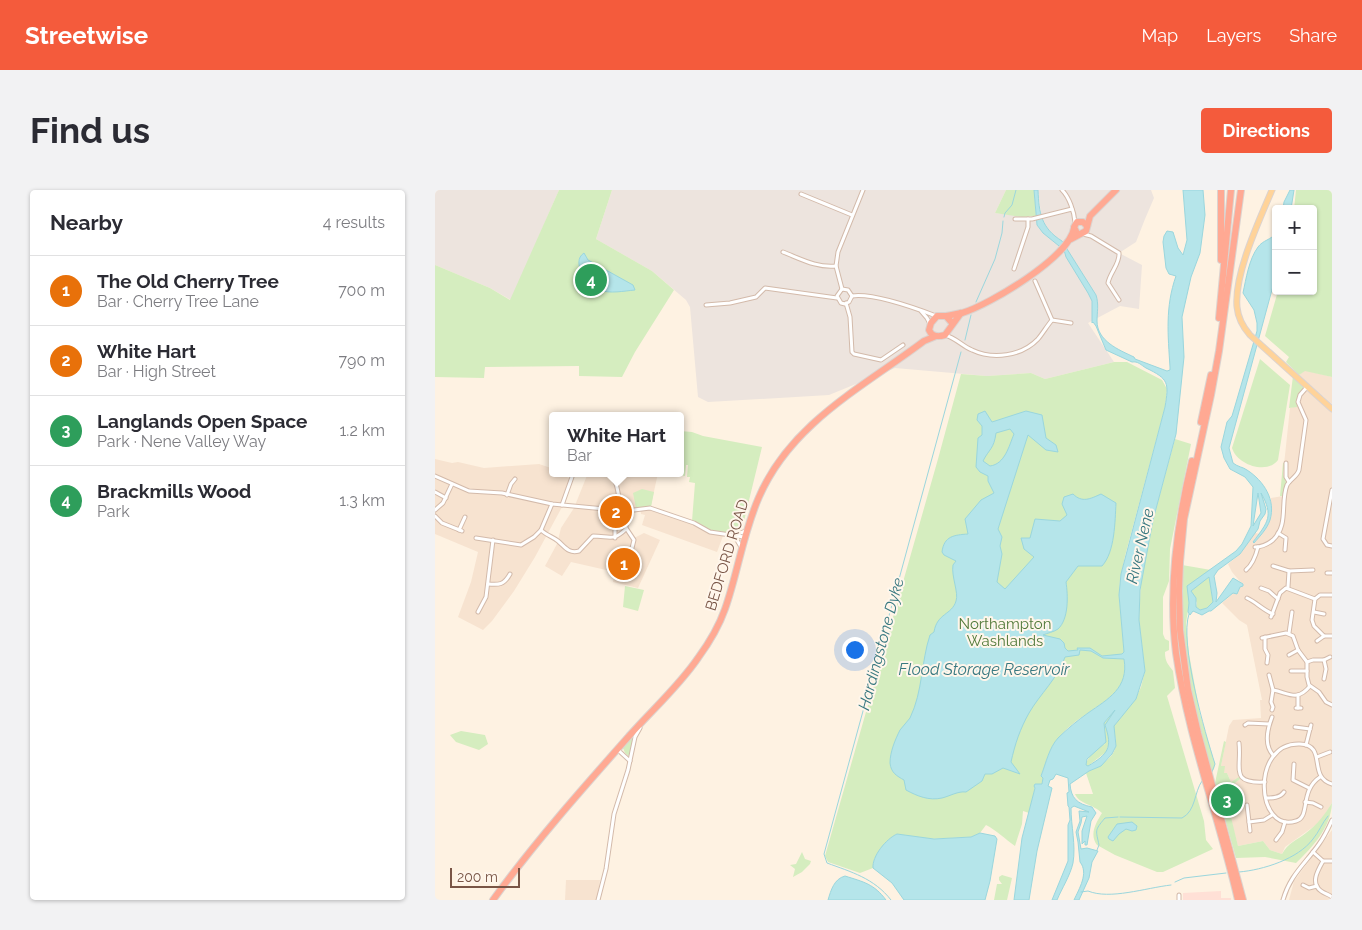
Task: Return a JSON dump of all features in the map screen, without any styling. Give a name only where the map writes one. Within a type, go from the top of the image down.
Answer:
[{"type":"highway","points":[[924,341],[929,328],[937,316],[961,313],[985,303],[1036,272],[1058,252],[1115,190]]},
{"type":"highway","points":[[1221,190],[1222,288]]},
{"type":"highway","points":[[1233,190],[1217,336],[1210,380],[1180,519],[1176,592],[1176,652],[1187,712],[1238,900]]},
{"type":"highway","points":[[1226,295],[1233,190]]},
{"type":"highway","points":[[1176,592],[1184,519],[1219,351],[1241,190]]},
{"type":"highway","points":[[1081,225],[1076,232],[1082,234]]},
{"type":"highway","points":[[1068,241],[1082,234]]},
{"type":"highway","points":[[929,328],[931,334],[936,336],[945,335],[961,313]]},
{"type":"highway","points":[[946,316],[952,326]]},
{"type":"highway","name":"BEDFORD ROAD","points":[[650,713],[690,669],[713,635],[725,610],[745,534],[767,479],[778,462],[795,440],[840,400],[924,341],[936,336]]},
{"type":"highway","points":[[1176,606],[1188,690],[1197,733],[1243,900]]},
{"type":"highway","points":[[493,900],[541,837],[650,713]]},
{"type":"main road","points":[[1272,190],[1252,239],[1243,269],[1237,296],[1241,321],[1247,332],[1254,339],[1332,409]]},
{"type":"street","points":[[842,290],[836,266],[838,252],[863,190]]},
{"type":"street","points":[[1062,190],[1081,225],[1091,236],[1119,253],[1119,260],[1110,275],[1108,283],[1119,300]]},
{"type":"street","points":[[801,194],[852,215]]},
{"type":"street","points":[[1015,219],[1044,217],[1072,209]]},
{"type":"street","points":[[1074,215],[1081,225]]},
{"type":"street","points":[[1015,269],[1030,219]]},
{"type":"street","points":[[1082,234],[1091,236]]},
{"type":"street","points":[[783,252],[818,266],[836,266]]},
{"type":"street","points":[[1035,281],[1052,320]]},
{"type":"street","points":[[706,305],[730,303],[755,297],[765,288],[837,298],[841,303],[847,303],[851,300],[852,296]]},
{"type":"street","points":[[837,298],[838,292],[842,290],[848,290],[852,296]]},
{"type":"street","points":[[852,296],[874,298],[937,316]]},
{"type":"street","points":[[847,303],[850,317],[852,352],[854,354],[881,360],[903,345]]},
{"type":"street","points":[[920,311],[927,318],[929,328]]},
{"type":"street","points":[[1052,320],[1071,323]]},
{"type":"street","points":[[945,335],[955,338],[965,347],[978,352],[1000,356],[1021,350],[1037,340],[1052,320]]},
{"type":"street","points":[[952,326],[955,338]]},
{"type":"street","points":[[1246,570],[1256,554],[1256,547],[1271,541],[1279,533],[1283,523],[1287,487],[1299,470],[1306,420],[1298,402],[1300,395],[1307,387]]},
{"type":"street","points":[[1287,466],[1286,477],[1289,482]]},
{"type":"street","points":[[435,476],[473,492],[502,494],[552,504],[626,511],[650,508],[694,523],[710,532],[734,535],[745,534]]},
{"type":"street","points":[[564,505],[572,477]]},
{"type":"street","points":[[612,477],[617,484],[621,510]]},
{"type":"street","points":[[507,495],[512,480]]},
{"type":"street","points":[[435,510],[447,498],[452,484]]},
{"type":"street","points":[[1332,490],[1323,539],[1327,545],[1332,546]]},
{"type":"street","points":[[435,492],[447,498]]},
{"type":"street","points":[[475,538],[521,545],[528,542],[541,530],[552,504]]},
{"type":"street","points":[[600,508],[602,518],[615,528],[615,538]]},
{"type":"street","points":[[625,576],[634,540],[626,529],[626,511]]},
{"type":"street","points":[[435,516],[442,523],[460,530],[465,517]]},
{"type":"street","points":[[541,530],[564,548],[576,552],[582,549],[593,536],[615,538],[626,529]]},
{"type":"street","points":[[1279,533],[1286,538],[1284,548]]},
{"type":"street","points":[[734,535],[745,534]]},
{"type":"street","points":[[734,535],[742,547]]},
{"type":"street","points":[[478,612],[486,596],[493,540]]},
{"type":"street","points":[[1273,566],[1274,568],[1289,570],[1313,570]]},
{"type":"street","points":[[1288,587],[1289,570]]},
{"type":"street","points":[[487,584],[502,584],[510,574]]},
{"type":"street","points":[[1288,587],[1315,599]]},
{"type":"street","points":[[1248,600],[1272,615],[1282,590],[1288,587]]},
{"type":"street","points":[[1264,588],[1278,599]]},
{"type":"street","points":[[1324,636],[1313,624],[1315,599],[1319,595],[1332,595]]},
{"type":"street","points":[[1313,612],[1324,614]]},
{"type":"street","points":[[1289,633],[1292,613],[1296,616]]},
{"type":"street","points":[[1268,663],[1264,638],[1289,633]]},
{"type":"street","points":[[1289,633],[1293,636],[1298,650],[1307,662],[1307,680],[1310,686],[1319,692],[1327,703],[1332,705]]},
{"type":"street","points":[[1317,641],[1324,636],[1332,636]]},
{"type":"street","points":[[1289,655],[1298,650]]},
{"type":"street","points":[[1307,662],[1324,660],[1330,657]]},
{"type":"street","points":[[1324,660],[1326,669],[1324,679]]},
{"type":"street","points":[[1291,671],[1307,672]]},
{"type":"street","points":[[1268,677],[1273,690],[1271,698],[1273,707],[1271,710]]},
{"type":"street","points":[[1273,690],[1288,695],[1298,695],[1310,686]]},
{"type":"street","points":[[1298,695],[1298,708]]},
{"type":"street","name":"BEDFORD ROAD","points":[[598,900],[607,861],[612,823],[630,762],[635,737],[650,713]]},
{"type":"street","points":[[1272,717],[1265,735],[1268,749],[1273,755]]},
{"type":"street","points":[[1245,725],[1248,722],[1269,724]]},
{"type":"street","points":[[1298,732],[1297,727],[1310,727],[1306,745]]},
{"type":"street","points":[[1320,777],[1309,788],[1304,813],[1300,819],[1285,822],[1272,815],[1268,809],[1266,798],[1266,767],[1273,755],[1292,745],[1306,745],[1310,747],[1317,757],[1320,777],[1332,784]]},
{"type":"street","points":[[1240,746],[1237,770],[1241,777],[1249,782],[1265,782]]},
{"type":"street","points":[[617,749],[630,762]]},
{"type":"street","points":[[1317,757],[1328,754]]},
{"type":"street","points":[[1295,767],[1292,780],[1309,788]]},
{"type":"street","points":[[1266,798],[1283,795]]},
{"type":"street","points":[[1305,802],[1319,804]]},
{"type":"street","points":[[1248,807],[1250,831]]},
{"type":"street","points":[[1249,822],[1264,820],[1272,815]]},
{"type":"street","points":[[1283,900],[1295,872],[1323,838],[1332,820]]},
{"type":"street","points":[[1278,839],[1285,822]]},
{"type":"street","points":[[1313,852],[1323,861],[1332,861]]},
{"type":"street","points":[[1323,861],[1316,874],[1317,886],[1332,897]]},
{"type":"street","points":[[1305,885],[1309,888],[1317,886]]},
{"type":"shaded area","points":[[435,190],[559,190],[511,300],[490,288],[435,265]]},
{"type":"shaded area","points":[[612,190],[1006,190],[995,213],[1030,217],[1041,214],[1038,190],[1151,190],[1154,198],[1136,242],[1119,253],[1142,265],[1139,309],[1120,306],[1088,323],[1114,362],[1045,379],[1031,373],[987,376],[895,368],[829,395],[708,402],[698,397],[690,307],[686,300],[652,271],[596,239]]},
{"type":"shaded area","points":[[1305,370],[1332,377],[1332,404],[1299,375]]},
{"type":"shaded area","points":[[1307,390],[1332,412],[1332,803],[1320,822],[1285,847],[1282,854],[1270,850],[1263,841],[1238,846],[1230,817],[1235,797],[1235,783],[1239,778],[1231,782],[1221,766],[1229,726],[1233,720],[1261,718],[1260,700],[1262,700],[1247,625],[1239,620],[1222,603],[1243,585],[1228,564],[1240,554],[1255,533],[1261,534],[1269,522],[1271,498],[1283,496],[1286,482],[1283,474],[1290,408],[1300,405],[1301,395]]},
{"type":"shaded area","points":[[435,459],[484,468],[539,464],[549,467],[549,477],[567,477],[571,479],[562,502],[562,507],[535,557],[514,591],[483,630],[458,617],[471,582],[478,552],[435,534]]},
{"type":"shaded area","points":[[586,477],[657,477],[650,510],[674,518],[675,516],[692,521],[692,523],[708,533],[723,536],[717,552],[642,525],[645,515],[641,514],[640,507],[624,510],[625,527],[632,539],[644,533],[660,540],[638,588],[613,582],[615,572],[571,562],[562,576],[545,566],[557,544],[561,528],[574,508]]},
{"type":"shaded area","points":[[1332,830],[1332,900],[1289,900],[1294,881]]},
{"type":"shaded area","points":[[566,880],[600,880],[597,900],[565,900]]},
{"type":"shaded area","points":[[1221,891],[1221,898],[1231,898],[1231,900],[1183,900],[1183,893]]},
{"type":"green space","points":[[559,190],[612,190],[596,239],[652,271],[674,290],[635,352],[622,377],[579,376],[579,366],[485,367],[484,378],[435,377],[435,265],[490,288],[510,300]]},
{"type":"green space","points":[[1006,190],[1034,190],[1036,216],[1022,217],[995,213]]},
{"type":"green space","points":[[1296,190],[1332,190],[1332,377],[1305,371],[1299,375],[1286,362],[1289,357],[1265,336],[1277,295],[1317,295],[1317,205],[1294,205]]},
{"type":"green space","points":[[1260,359],[1290,385],[1278,460],[1267,467],[1253,466],[1246,463],[1235,454],[1232,448]]},
{"type":"green space","name":"Northampton Washlands","points":[[1114,362],[1127,362],[1162,380],[1167,389],[1165,407],[1120,580],[1119,595],[1124,652],[1116,659],[1124,659],[1125,669],[1116,692],[1073,724],[1056,741],[1041,776],[1043,778],[1042,784],[1035,787],[1030,811],[1029,813],[1023,811],[1022,824],[1015,846],[986,825],[980,833],[971,837],[928,839],[896,834],[877,853],[873,868],[860,873],[828,862],[825,856],[961,374],[987,376],[1031,373],[1045,379]]},
{"type":"green space","points":[[1293,376],[1304,387],[1297,397],[1297,407],[1289,408]]},
{"type":"green space","points":[[684,431],[762,447],[744,521],[735,533],[712,531],[692,521],[695,483],[689,482],[690,477],[687,477],[688,465],[686,465],[685,476]]},
{"type":"green space","points":[[1175,439],[1191,444],[1170,549],[1169,581],[1163,597],[1163,634],[1165,639],[1169,641],[1169,650],[1165,652],[1165,655],[1167,663],[1173,671],[1175,688],[1167,696],[1204,821],[1206,840],[1213,849],[1163,872],[1157,872],[1115,855],[1097,845],[1093,833],[1102,813],[1080,800],[1075,794],[1093,794],[1086,773],[1110,758],[1116,742],[1114,726],[1135,700],[1141,687],[1145,671],[1139,620],[1141,579],[1153,520]]},
{"type":"green space","points":[[1283,463],[1285,463],[1283,474],[1286,482],[1284,496],[1280,496]]},
{"type":"green space","points":[[642,489],[654,492],[651,507],[636,508],[633,493]]},
{"type":"green space","points":[[1182,565],[1211,570],[1189,588],[1190,598],[1186,623],[1189,654],[1200,714],[1215,764],[1211,772],[1186,665],[1181,608]]},
{"type":"green space","points":[[1209,576],[1213,602],[1207,608],[1200,610],[1196,607],[1197,603],[1191,591]]},
{"type":"green space","points":[[625,586],[644,590],[638,611],[623,607]]},
{"type":"green space","points":[[1115,710],[1109,719],[1109,743],[1106,752],[1088,766],[1086,765],[1093,753],[1105,744],[1104,723]]},
{"type":"green space","points":[[461,731],[485,735],[488,744],[479,750],[456,742],[450,735]]},
{"type":"green space","points":[[636,733],[630,757],[623,748]]},
{"type":"green space","points":[[1224,741],[1226,742],[1221,766],[1225,766],[1224,773],[1227,773],[1231,782],[1239,777],[1240,779],[1235,783],[1235,797],[1231,817],[1238,846],[1263,841],[1270,850],[1282,854],[1290,844],[1314,826],[1332,803],[1325,828],[1315,843],[1296,863],[1265,857],[1236,858],[1215,783]]},
{"type":"green space","points":[[802,852],[805,859],[811,861],[810,864],[793,877],[795,869],[790,865],[796,864]]},
{"type":"green space","points":[[1002,875],[1012,878],[1007,900],[994,900],[997,884],[1002,884],[999,877]]},
{"type":"water","name":"Flood Storage Reservoir","points":[[1034,190],[1038,190],[1040,213],[1045,225],[1062,241],[1096,295],[1098,305],[1097,321],[1101,334],[1110,344],[1135,359],[1167,371],[1170,370],[1168,332],[1170,299],[1176,276],[1169,274],[1166,268],[1164,236],[1167,231],[1173,232],[1178,248],[1183,255],[1187,240],[1183,190],[1203,190],[1205,215],[1200,253],[1191,277],[1182,317],[1184,357],[1176,434],[1153,520],[1140,590],[1139,620],[1145,671],[1136,699],[1114,726],[1116,746],[1112,754],[1101,766],[1089,771],[1070,784],[1073,797],[1082,804],[1092,807],[1096,813],[1091,821],[1087,845],[1085,845],[1085,841],[1082,844],[1082,831],[1087,816],[1082,817],[1078,832],[1081,849],[1087,848],[1098,851],[1092,862],[1089,878],[1079,900],[1074,900],[1084,871],[1080,862],[1076,832],[1080,821],[1079,811],[1089,812],[1074,806],[1071,808],[1074,849],[1073,863],[1057,900],[1052,900],[1068,861],[1068,825],[1070,820],[1067,793],[1069,792],[1068,778],[1056,774],[1050,780],[1048,786],[1052,788],[1037,851],[1029,900],[1014,900],[1022,838],[1034,786],[1035,784],[1042,784],[1043,778],[1041,776],[1052,746],[1069,728],[1115,692],[1123,678],[1125,669],[1124,659],[1103,658],[1091,651],[1080,650],[1079,655],[1065,657],[1058,672],[1033,706],[1020,731],[1011,762],[1020,774],[1003,768],[992,774],[985,774],[982,781],[966,792],[932,799],[906,790],[904,780],[893,772],[890,763],[896,738],[910,718],[914,708],[930,635],[934,632],[938,621],[954,606],[957,598],[953,574],[953,565],[956,561],[944,555],[942,552],[943,547],[951,537],[968,534],[965,519],[981,500],[994,493],[988,481],[988,476],[980,472],[976,467],[978,438],[982,435],[982,426],[977,420],[978,414],[985,411],[992,422],[1026,411],[1042,415],[1046,438],[1056,445],[1058,452],[1046,450],[1028,435],[998,529],[1002,537],[1000,546],[1002,554],[997,582],[1005,589],[1034,557],[1024,549],[1021,538],[1030,538],[1035,519],[1060,521],[1067,515],[1062,504],[1064,497],[1073,494],[1076,497],[1086,499],[1101,494],[1116,503],[1114,536],[1110,553],[1102,566],[1078,566],[1066,582],[1067,607],[1062,625],[1058,629],[1043,635],[1060,639],[1068,651],[1078,650],[1077,648],[1090,648],[1102,656],[1122,654],[1124,652],[1119,595],[1121,574],[1165,407],[1167,387],[1159,375],[1138,363],[1106,350],[1096,326],[1092,323],[1092,301],[1088,293],[1066,257],[1064,250],[1043,233],[1037,225]],"holes":[[[1010,429],[1014,434],[1006,454],[999,462],[990,466],[983,461],[993,446],[996,433]],[[1115,710],[1105,725],[1109,739],[1107,750],[1095,762],[1088,766],[1086,765],[1087,759],[1106,742],[1104,723]]]},
{"type":"water","points":[[1290,190],[1294,190],[1292,205],[1284,205]]},
{"type":"water","points":[[1272,236],[1272,290],[1229,448],[1233,463],[1253,474],[1267,492],[1271,505],[1270,520],[1254,543],[1266,524],[1268,513],[1261,493],[1266,509],[1258,529],[1240,554],[1218,570],[1214,576],[1217,593],[1216,602],[1233,578],[1243,584],[1243,586],[1240,587],[1237,594],[1233,593],[1211,611],[1202,615],[1193,611],[1190,615],[1188,612],[1187,586],[1236,551],[1242,544],[1251,526],[1253,487],[1245,477],[1230,469],[1221,447],[1227,422],[1232,416],[1257,331],[1254,310],[1243,293],[1252,257],[1262,243]],"holes":[[[1258,493],[1261,513],[1253,526]],[[1209,577],[1213,602],[1207,608],[1200,610],[1196,607],[1196,598],[1191,591]]]},
{"type":"water","points":[[584,253],[588,260],[633,285],[635,290],[608,292],[595,288],[586,279],[580,268],[580,257]]},
{"type":"water","points":[[1132,822],[1137,826],[1136,830],[1126,829],[1113,841],[1109,839],[1108,837],[1117,824]]},
{"type":"water","points":[[980,833],[995,836],[997,839],[985,900],[904,900],[892,883],[873,868],[875,858],[881,848],[897,834],[934,839],[971,837]]},
{"type":"water","points":[[845,876],[873,887],[886,900],[828,900],[836,882]]},
{"type":"waterway","name":"Hardingstone Dyke","points":[[1004,217],[1012,205],[1016,190]]},
{"type":"waterway","name":"Hardingstone Dyke","points":[[976,302],[995,259],[1003,221]]},
{"type":"waterway","name":"Hardingstone Dyke","points":[[965,340],[971,315]]},
{"type":"waterway","name":"Hardingstone Dyke","points":[[891,900],[870,881],[827,863],[824,854],[961,352]]},
{"type":"waterway","points":[[1189,614],[1187,645],[1190,666],[1205,732],[1215,764],[1212,772]]},
{"type":"waterway","points":[[1120,817],[1182,818],[1190,811],[1202,781]]},
{"type":"waterway","points":[[1239,872],[1259,869],[1289,858],[1313,839],[1328,816]]},
{"type":"waterway","points":[[1097,850],[1099,845],[1097,836],[1099,826],[1105,818],[1118,817]]},
{"type":"waterway","points":[[1175,882],[1184,878],[1226,873]]},
{"type":"waterway","points":[[1081,892],[1117,894],[1171,885]]},
{"type":"place","name":"Brackmills Wood","points":[[591,280]]},
{"type":"place","name":"White Hart","points":[[616,512]]},
{"type":"place","name":"The Old Cherry Tree","points":[[624,564]]},
{"type":"place","name":"Langlands Open Space","points":[[1227,800]]},
{"type":"water label","name":"River Nene","points":[[1140,546]]}]
